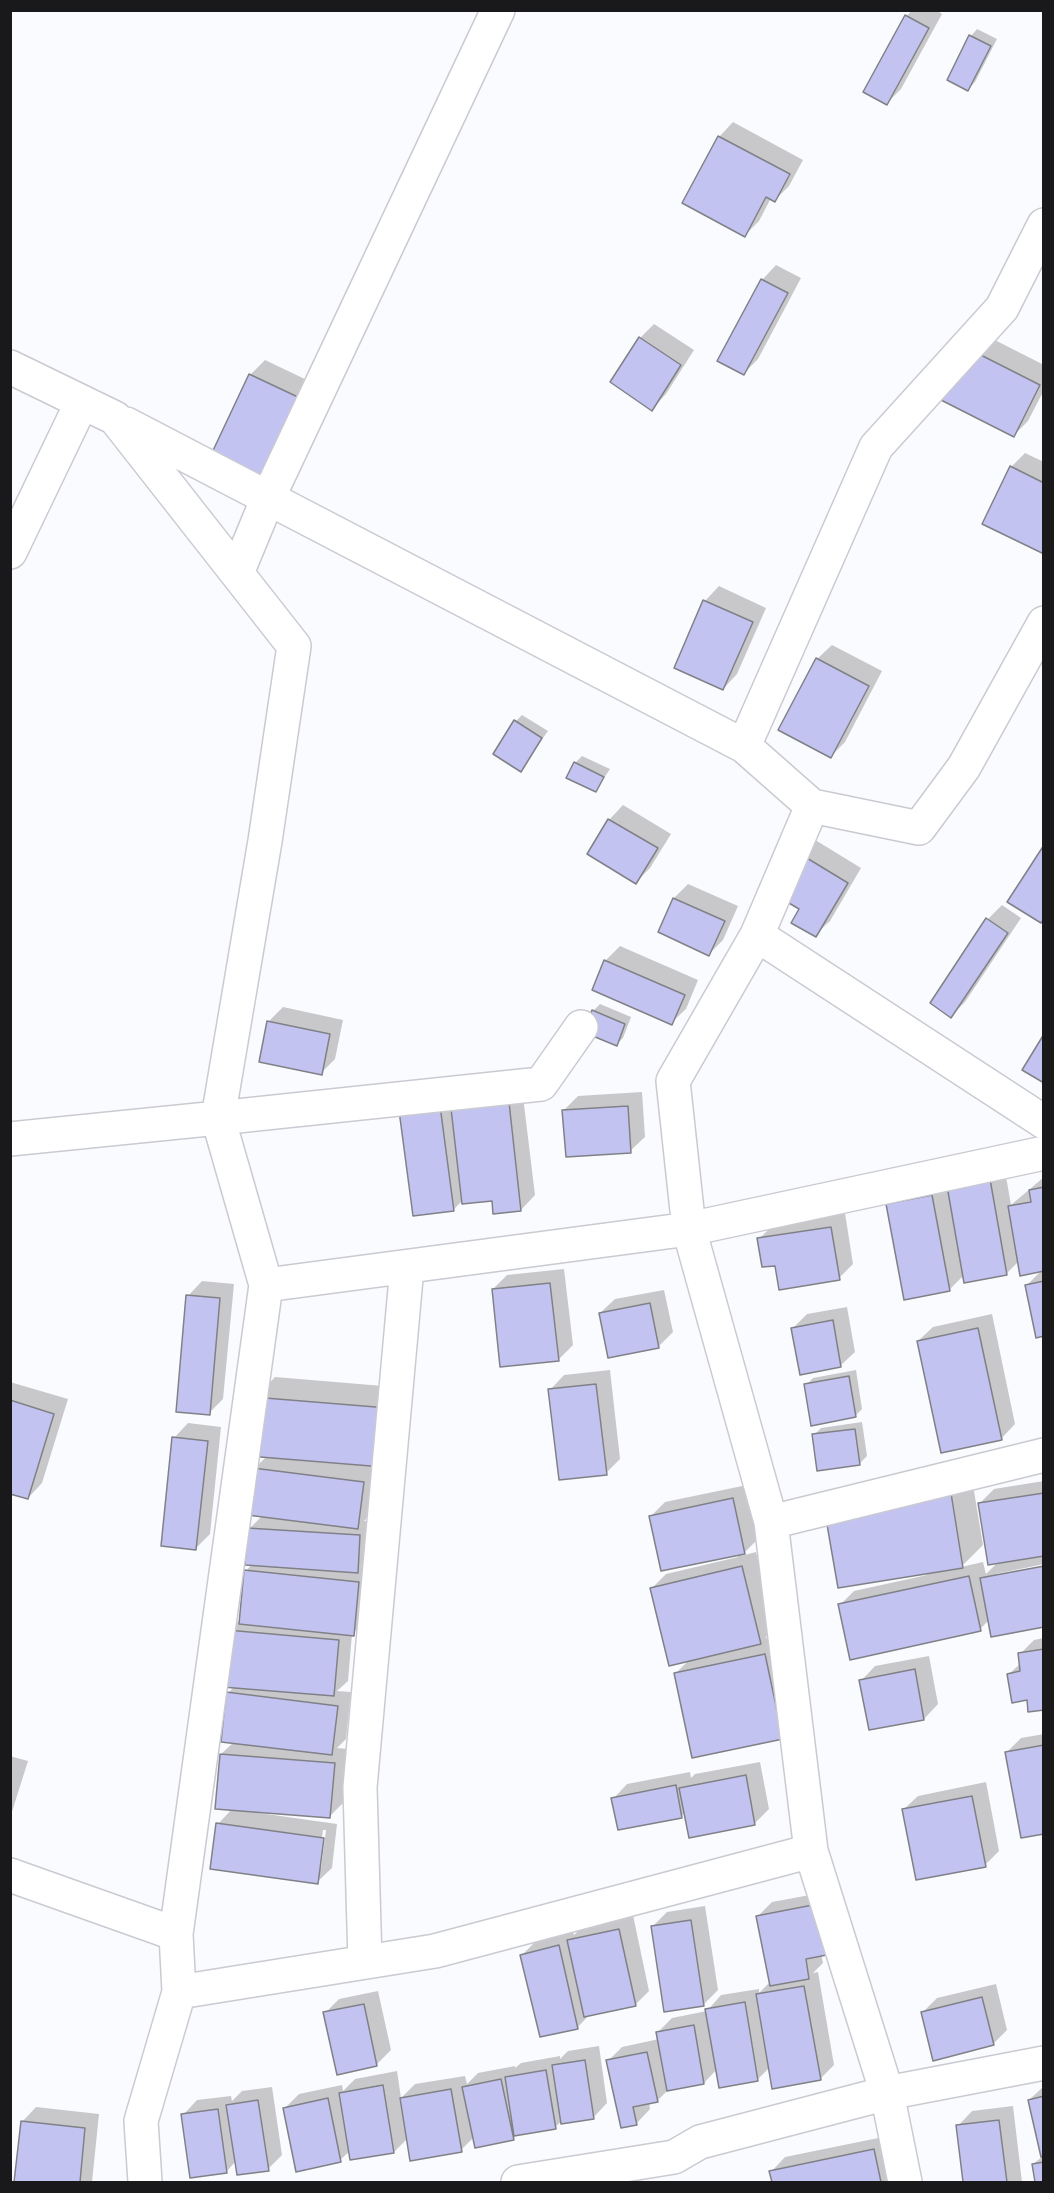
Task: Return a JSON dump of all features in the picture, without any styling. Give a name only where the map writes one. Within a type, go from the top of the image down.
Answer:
[{"type":"street","points":[[237,573],[268,498],[498,10]]},
{"type":"street","points":[[744,746],[876,447],[1002,308],[1044,225]]},
{"type":"street","points":[[10,367],[115,418],[744,746],[812,806],[919,828],[964,767],[1044,623]]},
{"type":"street","points":[[10,552],[82,402]]},
{"type":"street","points":[[115,418],[294,646],[265,841],[218,1118],[266,1285],[176,1934],[179,1992],[141,2121],[146,2182]]},
{"type":"street","points":[[812,806],[757,935],[673,1081],[689,1229],[771,1522],[811,1851],[886,2093],[905,2182]]},
{"type":"street","points":[[757,935],[1044,1122]]},
{"type":"street","points":[[10,1139],[541,1084],[580,1027]]},
{"type":"street","points":[[266,1285],[689,1229],[1044,1153]]},
{"type":"street","points":[[365,1962],[360,1787],[407,1267]]},
{"type":"street","points":[[771,1522],[1044,1455]]},
{"type":"street","points":[[179,1992],[435,1951],[811,1851]]},
{"type":"street","points":[[10,1875],[176,1934]]},
{"type":"street","points":[[519,2182],[676,2170],[700,2142],[886,2093],[1044,2063]]},
{"type":"building","points":[[905,15],[929,28],[887,105],[863,92]]},
{"type":"building","points":[[969,35],[991,46],[968,91],[947,80]]},
{"type":"building","points":[[718,136],[790,174],[775,202],[766,197],[745,237],[682,203]]},
{"type":"building","points":[[761,279],[788,293],[744,375],[717,361]]},
{"type":"building","points":[[639,337],[681,365],[652,411],[610,382]]},
{"type":"building","points":[[965,347],[1040,385],[1014,437],[939,399]]},
{"type":"building","points":[[249,374],[317,406],[277,491],[209,459]]},
{"type":"building","points":[[1010,466],[1044,483],[1044,554],[982,524]]},
{"type":"building","points":[[703,600],[753,622],[723,690],[674,668]]},
{"type":"building","points":[[816,658],[869,686],[831,758],[778,730]]},
{"type":"building","points":[[514,720],[542,738],[521,772],[493,754]]},
{"type":"building","points":[[574,762],[604,777],[596,792],[566,778]]},
{"type":"building","points":[[608,819],[658,848],[636,884],[587,854]]},
{"type":"building","points":[[1044,845],[1044,919],[1041,923],[1007,902]]},
{"type":"building","points":[[797,852],[848,883],[816,937],[791,923],[799,909],[772,893]]},
{"type":"building","points":[[673,898],[725,921],[709,956],[658,932]]},
{"type":"building","points":[[986,918],[1008,933],[951,1018],[930,1003]]},
{"type":"building","points":[[604,960],[685,995],[672,1025],[592,990]]},
{"type":"building","points":[[592,1010],[625,1024],[617,1046],[583,1032]]},
{"type":"building","points":[[267,1021],[330,1034],[322,1075],[259,1062]]},
{"type":"building","points":[[1044,1034],[1044,1083],[1022,1070]]},
{"type":"building","points":[[508,1093],[521,1211],[493,1214],[492,1201],[462,1204],[450,1100]]},
{"type":"building","points":[[439,1098],[454,1211],[413,1216],[398,1103]]},
{"type":"building","points":[[628,1106],[631,1153],[566,1157],[562,1110]]},
{"type":"building","points":[[990,1179],[1007,1275],[964,1283],[947,1186]]},
{"type":"building","points":[[1044,1187],[1044,1271],[1020,1276],[1008,1206],[1031,1202],[1029,1190]]},
{"type":"building","points":[[932,1195],[950,1291],[904,1300],[886,1204]]},
{"type":"building","points":[[831,1227],[840,1280],[779,1290],[775,1266],[762,1267],[757,1238]]},
{"type":"building","points":[[1044,1281],[1044,1336],[1036,1338],[1025,1285]]},
{"type":"building","points":[[550,1283],[559,1361],[500,1367],[492,1289]]},
{"type":"building","points":[[186,1295],[220,1298],[210,1415],[176,1412]]},
{"type":"building","points":[[650,1303],[659,1348],[608,1358],[599,1313]]},
{"type":"building","points":[[833,1320],[841,1367],[800,1375],[791,1328]]},
{"type":"building","points":[[978,1328],[1002,1440],[941,1453],[917,1341]]},
{"type":"building","points":[[849,1376],[856,1417],[811,1426],[804,1384]]},
{"type":"building","points":[[596,1384],[607,1475],[559,1480],[548,1389]]},
{"type":"building","points":[[253,1397],[388,1408],[383,1467],[248,1456]]},
{"type":"building","points":[[10,1400],[54,1414],[28,1499],[10,1494]]},
{"type":"building","points":[[855,1429],[860,1465],[817,1471],[812,1434]]},
{"type":"building","points":[[172,1437],[208,1441],[196,1550],[161,1546]]},
{"type":"building","points":[[253,1468],[364,1482],[358,1529],[247,1515]]},
{"type":"building","points":[[951,1493],[963,1568],[838,1588],[825,1513]]},
{"type":"building","points":[[1044,1493],[1044,1556],[988,1565],[978,1503]]},
{"type":"building","points":[[733,1498],[745,1554],[661,1571],[649,1516]]},
{"type":"building","points":[[247,1528],[360,1535],[358,1573],[245,1565]]},
{"type":"building","points":[[742,1566],[761,1644],[669,1666],[650,1588]]},
{"type":"building","points":[[1044,1566],[1044,1627],[991,1637],[980,1578]]},
{"type":"building","points":[[244,1570],[359,1582],[354,1636],[239,1624]]},
{"type":"building","points":[[969,1576],[981,1631],[850,1660],[838,1604]]},
{"type":"building","points":[[227,1630],[339,1640],[334,1696],[222,1687]]},
{"type":"building","points":[[1044,1649],[1044,1710],[1028,1712],[1027,1700],[1012,1703],[1007,1674],[1020,1671],[1018,1653]]},
{"type":"building","points":[[765,1654],[783,1739],[692,1758],[674,1673]]},
{"type":"building","points":[[915,1669],[924,1720],[869,1730],[859,1680]]},
{"type":"building","points":[[226,1692],[338,1706],[332,1755],[221,1742]]},
{"type":"building","points":[[1044,1745],[1044,1834],[1021,1838],[1005,1752]]},
{"type":"building","points":[[220,1754],[335,1763],[330,1818],[215,1809]]},
{"type":"building","points":[[746,1775],[755,1825],[689,1838],[679,1788]]},
{"type":"building","points":[[676,1785],[682,1818],[618,1830],[611,1798]]},
{"type":"building","points":[[972,1796],[986,1867],[916,1880],[902,1809]]},
{"type":"building","points":[[216,1823],[324,1838],[318,1884],[210,1869]]},
{"type":"building","points":[[823,1903],[832,1954],[806,1959],[809,1979],[770,1986],[756,1916]]},
{"type":"building","points":[[691,1920],[704,2006],[664,2012],[651,1926]]},
{"type":"building","points":[[619,1929],[636,2006],[584,2017],[567,1940]]},
{"type":"building","points":[[559,1945],[578,2029],[540,2037],[520,1955]]},
{"type":"building","points":[[804,1986],[821,2080],[772,2089],[756,1994]]},
{"type":"building","points":[[982,1997],[994,2045],[933,2061],[921,2012]]},
{"type":"building","points":[[745,2002],[758,2081],[719,2088],[705,2009]]},
{"type":"building","points":[[364,2004],[377,2066],[337,2075],[323,2012]]},
{"type":"building","points":[[694,2025],[704,2084],[667,2091],[656,2032]]},
{"type":"building","points":[[647,2052],[658,2102],[633,2107],[637,2125],[621,2128],[606,2060]]},
{"type":"building","points":[[585,2060],[594,2119],[561,2124],[552,2065]]},
{"type":"building","points":[[546,2070],[556,2129],[514,2136],[505,2077]]},
{"type":"building","points":[[501,2079],[514,2140],[475,2148],[462,2087]]},
{"type":"building","points":[[383,2085],[394,2153],[350,2160],[339,2093]]},
{"type":"building","points":[[451,2089],[462,2152],[410,2161],[400,2098]]},
{"type":"building","points":[[1044,2096],[1044,2157],[1041,2157],[1028,2100]]},
{"type":"building","points":[[328,2098],[341,2162],[296,2172],[283,2108]]},
{"type":"building","points":[[258,2100],[269,2171],[237,2175],[226,2105]]},
{"type":"building","points":[[218,2109],[227,2173],[190,2178],[181,2114]]},
{"type":"building","points":[[999,2120],[1007,2182],[963,2182],[956,2125]]},
{"type":"building","points":[[21,2121],[85,2128],[80,2182],[14,2182]]},
{"type":"building","points":[[874,2149],[881,2182],[772,2182],[769,2171]]},
{"type":"building","points":[[1044,2162],[1044,2182],[1035,2182],[1032,2164]]}]
